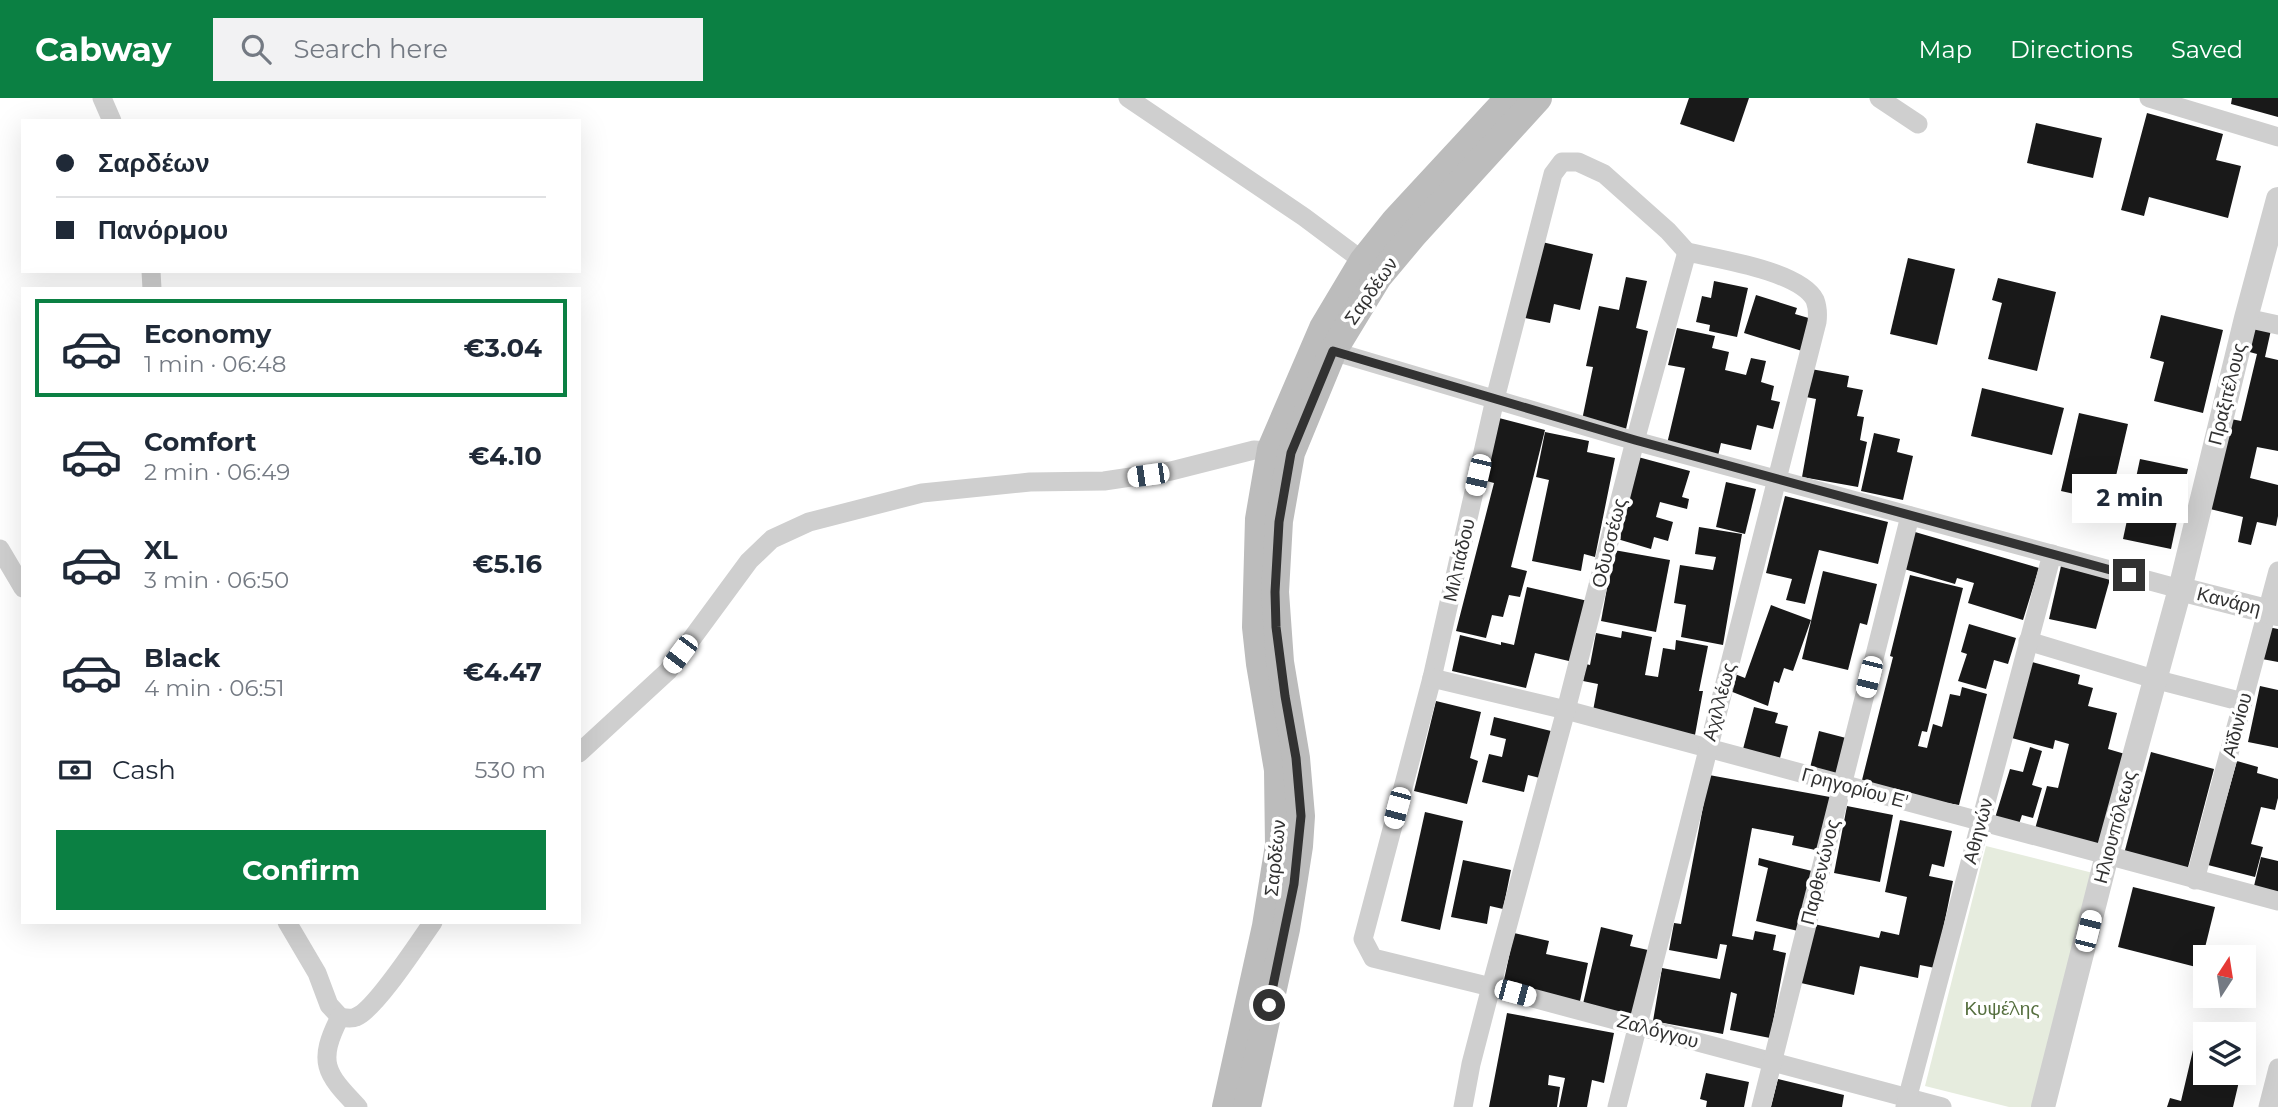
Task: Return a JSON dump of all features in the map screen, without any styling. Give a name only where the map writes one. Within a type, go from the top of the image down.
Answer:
[{"type":"main road","name":"Σαρδέων","points":[[1226,1107],[1266,926],[1279,845],[1278,771],[1259,664],[1256,627],[1259,519],[1281,451],[1323,348],[1332,310],[1363,261],[1395,221],[1509,98]]},
{"type":"main road","name":"Σαρδέων","points":[[1323,348],[1353,315],[1387,265],[1538,98]]},
{"type":"main road","name":"Σαρδέων","points":[[1247,1107],[1286,929],[1301,816],[1296,758],[1280,662],[1275,592],[1281,451]]},
{"type":"street","points":[[102,98],[111,119]]},
{"type":"street","points":[[1128,98],[1304,217],[1363,261]]},
{"type":"street","points":[[1879,98],[1918,124]]},
{"type":"street","points":[[2149,98],[2173,102],[2278,136]]},
{"type":"street","name":"Μιλτιάδου","points":[[1373,958],[1363,939],[1432,678],[1495,399],[1553,173],[1562,162],[1577,162],[1604,174],[1688,252]]},
{"type":"street","name":"Πραξιτέλους","points":[[2180,589],[2246,318],[2278,200]]},
{"type":"street","name":"Αχιλλέως","points":[[1617,1107],[1818,310],[1814,298],[1783,276],[1688,252]]},
{"type":"street","name":"Οδυσσέως","points":[[1463,1107],[1490,987],[1566,710],[1635,440],[1688,252]]},
{"type":"street","points":[[2246,318],[2278,325]]},
{"type":"street","points":[[1323,348],[1635,440],[2180,589]]},
{"type":"street","points":[[581,751],[668,671],[749,561],[772,539],[809,522],[922,494],[1030,482],[1104,481],[1171,471],[1254,450],[1281,451]]},
{"type":"street","name":"Παρθενώνος","points":[[1761,1107],[1910,516]]},
{"type":"street","points":[[0,549],[21,586]]},
{"type":"street","name":"Αθηνών","points":[[1906,1103],[2052,554]]},
{"type":"street","name":"Αϊδινίου","points":[[2196,880],[2243,702],[2273,612],[2278,571]]},
{"type":"street","name":"Κανάρη","points":[[2180,589],[2273,612]]},
{"type":"street","name":"Ηλιουπόλεως","points":[[2043,1107],[2107,855],[2180,589]]},
{"type":"street","points":[[2028,640],[2154,679],[2243,702]]},
{"type":"street","name":"Γρηγορίου Ε'","points":[[1432,678],[1566,710],[2278,901]]},
{"type":"street","points":[[289,924],[317,973],[329,1005],[340,1017],[355,1018],[365,1012],[431,924]]},
{"type":"street","name":"Ζαλόγγου","points":[[1373,958],[1773,1061],[1906,1103],[1942,1107]]},
{"type":"street","points":[[340,1017],[329,1039],[326,1068],[358,1107]]},
{"type":"street","points":[[2268,1107],[2278,1068]]},
{"type":"green space","name":"Κυψέλης","points":[[1986,846],[2093,873],[2034,1107],[2009,1107],[1925,1086]]},
{"type":"building","points":[[1689,98],[1749,98],[1734,142],[1680,124]]},
{"type":"building","points":[[2232,98],[2278,98],[2278,117],[2231,104]]},
{"type":"building","points":[[2147,113],[2223,134],[2216,160],[2241,166],[2228,218],[2149,197],[2144,216],[2121,210]]},
{"type":"building","points":[[2036,123],[2102,138],[2093,178],[2027,163]]},
{"type":"building","points":[[1542,242],[1593,254],[1580,310],[1554,304],[1550,323],[1525,318]]},
{"type":"building","points":[[1908,258],[1955,269],[1937,345],[1890,334]]},
{"type":"building","points":[[1626,277],[1647,281],[1636,328],[1648,331],[1626,429],[1582,420],[1593,367],[1586,366],[1599,306],[1619,310]]},
{"type":"building","points":[[1998,278],[2056,292],[2037,371],[1988,359],[2002,303],[1992,300]]},
{"type":"building","points":[[1714,281],[1748,288],[1737,337],[1709,331],[1710,325],[1696,322],[1702,296],[1711,298]]},
{"type":"building","points":[[1756,295],[1797,308],[1795,314],[1812,319],[1802,351],[1744,333]]},
{"type":"building","points":[[2161,315],[2223,330],[2203,413],[2154,401],[2164,362],[2150,358]]},
{"type":"building","points":[[2248,325],[2271,330],[2265,357],[2278,360],[2278,451],[2257,447],[2250,478],[2278,485],[2278,516],[2276,526],[2257,522],[2251,545],[2238,542],[2243,517],[2210,509],[2231,419],[2241,421],[2257,354],[2242,350]]},
{"type":"building","points":[[1677,328],[1715,336],[1712,348],[1729,352],[1725,370],[1746,375],[1751,358],[1766,361],[1761,382],[1774,386],[1771,400],[1780,402],[1773,429],[1757,425],[1751,450],[1721,443],[1717,460],[1666,448],[1685,368],[1668,365]]},
{"type":"building","points":[[1811,369],[1849,376],[1847,387],[1863,390],[1857,416],[1864,417],[1860,440],[1867,442],[1858,487],[1802,477],[1816,399],[1806,397]]},
{"type":"building","points":[[1982,388],[2064,408],[2052,455],[1971,436]]},
{"type":"building","points":[[2079,413],[2128,424],[2110,502],[2061,491]]},
{"type":"building","points":[[1499,418],[1545,430],[1511,567],[1527,571],[1520,597],[1509,595],[1503,617],[1492,615],[1486,638],[1456,631],[1494,483],[1483,480]]},
{"type":"building","points":[[1545,432],[1589,441],[1587,452],[1615,458],[1595,557],[1584,554],[1581,571],[1532,561],[1549,480],[1536,477]]},
{"type":"building","points":[[1874,433],[1900,439],[1897,452],[1913,456],[1903,500],[1861,491]]},
{"type":"building","points":[[1638,457],[1690,471],[1682,497],[1689,499],[1687,509],[1660,502],[1656,517],[1673,522],[1668,541],[1654,537],[1651,549],[1614,538]]},
{"type":"building","points":[[2140,459],[2188,469],[2171,549],[2123,539]]},
{"type":"building","points":[[1726,482],[1756,489],[1745,534],[1716,527]]},
{"type":"building","points":[[1785,496],[1888,522],[1878,564],[1819,550],[1805,604],[1786,600],[1792,579],[1766,573]]},
{"type":"building","points":[[1699,527],[1742,534],[1723,645],[1681,637],[1686,605],[1674,603],[1680,565],[1713,570],[1716,557],[1695,554]]},
{"type":"building","points":[[1915,532],[2039,568],[2023,620],[1968,603],[1974,583],[1957,578],[1955,584],[1904,569]]},
{"type":"building","points":[[1614,550],[1670,560],[1656,632],[1601,621]]},
{"type":"building","points":[[2061,566],[2110,579],[2096,629],[2049,619]]},
{"type":"building","points":[[1823,571],[1877,584],[1867,625],[1860,623],[1848,670],[1802,659]]},
{"type":"building","points":[[1910,575],[1963,588],[1927,732],[1922,731],[1918,746],[1927,748],[1933,724],[1942,727],[1950,694],[1960,696],[1962,687],[1987,694],[1959,805],[1860,788],[1893,657],[1890,656]]},
{"type":"building","points":[[1527,587],[1588,601],[1573,662],[1535,653],[1526,688],[1452,671],[1460,635],[1501,645],[1501,642],[1514,645]]},
{"type":"building","points":[[1771,605],[1811,620],[1793,671],[1784,668],[1779,683],[1774,681],[1768,706],[1730,691],[1735,674],[1745,678]]},
{"type":"building","points":[[1969,624],[2016,638],[2008,664],[1994,660],[1986,689],[1958,681],[1967,654],[1961,652]]},
{"type":"building","points":[[2268,627],[2278,629],[2278,662],[2262,659]]},
{"type":"building","points":[[1622,631],[1652,637],[1645,675],[1658,677],[1663,648],[1675,650],[1676,640],[1708,646],[1699,691],[1703,691],[1695,735],[1592,716],[1598,684],[1583,681],[1586,664],[1590,665],[1596,633],[1621,638]]},
{"type":"building","points":[[2028,661],[2080,675],[2078,684],[2093,688],[2088,706],[2117,713],[2108,749],[2125,754],[2101,846],[2035,829],[2047,786],[2058,788],[2069,744],[2055,740],[2053,749],[2008,737]]},
{"type":"building","points":[[2260,686],[2278,690],[2278,748],[2248,742]]},
{"type":"building","points":[[1436,701],[1481,712],[1470,758],[1478,761],[1467,804],[1414,791]]},
{"type":"building","points":[[1754,707],[1778,713],[1775,723],[1788,726],[1780,758],[1743,749]]},
{"type":"building","points":[[1494,717],[1551,731],[1540,778],[1528,775],[1524,792],[1482,782],[1489,754],[1502,757],[1506,739],[1490,735]]},
{"type":"building","points":[[1819,731],[1846,738],[1837,775],[1810,768]]},
{"type":"building","points":[[2030,747],[2042,751],[2032,785],[2042,788],[2033,818],[2022,815],[2019,824],[1995,818],[2010,769],[2023,772]]},
{"type":"building","points":[[2151,752],[2214,769],[2187,871],[2124,854]]},
{"type":"building","points":[[2237,761],[2258,767],[2257,773],[2278,779],[2275,810],[2261,807],[2251,844],[2263,847],[2255,877],[2204,864]]},
{"type":"building","points":[[1709,775],[1830,797],[1820,851],[1792,845],[1794,836],[1752,828],[1732,936],[1753,940],[1755,931],[1776,935],[1773,950],[1786,953],[1770,1038],[1730,1030],[1737,994],[1731,992],[1723,1034],[1653,1021],[1662,968],[1720,979],[1727,945],[1720,944],[1717,959],[1669,950],[1674,923],[1681,924]]},
{"type":"building","points":[[1847,806],[1893,815],[1880,882],[1834,873]]},
{"type":"building","points":[[1425,812],[1463,821],[1440,930],[1401,921]]},
{"type":"building","points":[[1900,820],[1952,831],[1944,867],[1932,864],[1929,876],[1953,881],[1935,968],[1920,965],[1918,978],[1860,966],[1854,995],[1801,983],[1814,924],[1879,938],[1881,931],[1899,935],[1907,897],[1885,892]]},
{"type":"building","points":[[2261,857],[2278,861],[2278,892],[2254,886]]},
{"type":"building","points":[[1759,858],[1812,871],[1798,931],[1756,921],[1768,868],[1758,865]]},
{"type":"building","points":[[1463,860],[1511,870],[1503,909],[1490,906],[1487,924],[1451,917]]},
{"type":"building","points":[[2133,887],[2215,907],[2206,945],[2193,945],[2193,966],[2118,947]]},
{"type":"building","points":[[1601,927],[1633,935],[1630,946],[1648,950],[1631,1020],[1582,1008]]},
{"type":"building","points":[[1514,933],[1549,941],[1546,954],[1588,963],[1579,1006],[1517,992],[1519,983],[1504,980]]},
{"type":"building","points":[[1507,1013],[1614,1033],[1604,1083],[1592,1080],[1587,1107],[1559,1107],[1565,1078],[1549,1075],[1548,1085],[1560,1087],[1557,1107],[1489,1107]]},
{"type":"building","points":[[2193,1050],[2193,1085],[2238,1085],[2233,1107],[2167,1107],[2170,1098],[2181,1101]]},
{"type":"building","points":[[1706,1073],[1749,1082],[1744,1107],[1706,1107],[1707,1101],[1700,1099]]},
{"type":"building","points":[[1778,1079],[1844,1095],[1842,1107],[1771,1107]]},
{"type":"route","points":[[1269,1005],[1294,884],[1301,816],[1296,758],[1276,627],[1279,522],[1291,453],[1333,351],[1635,440],[2129,575]]}]
